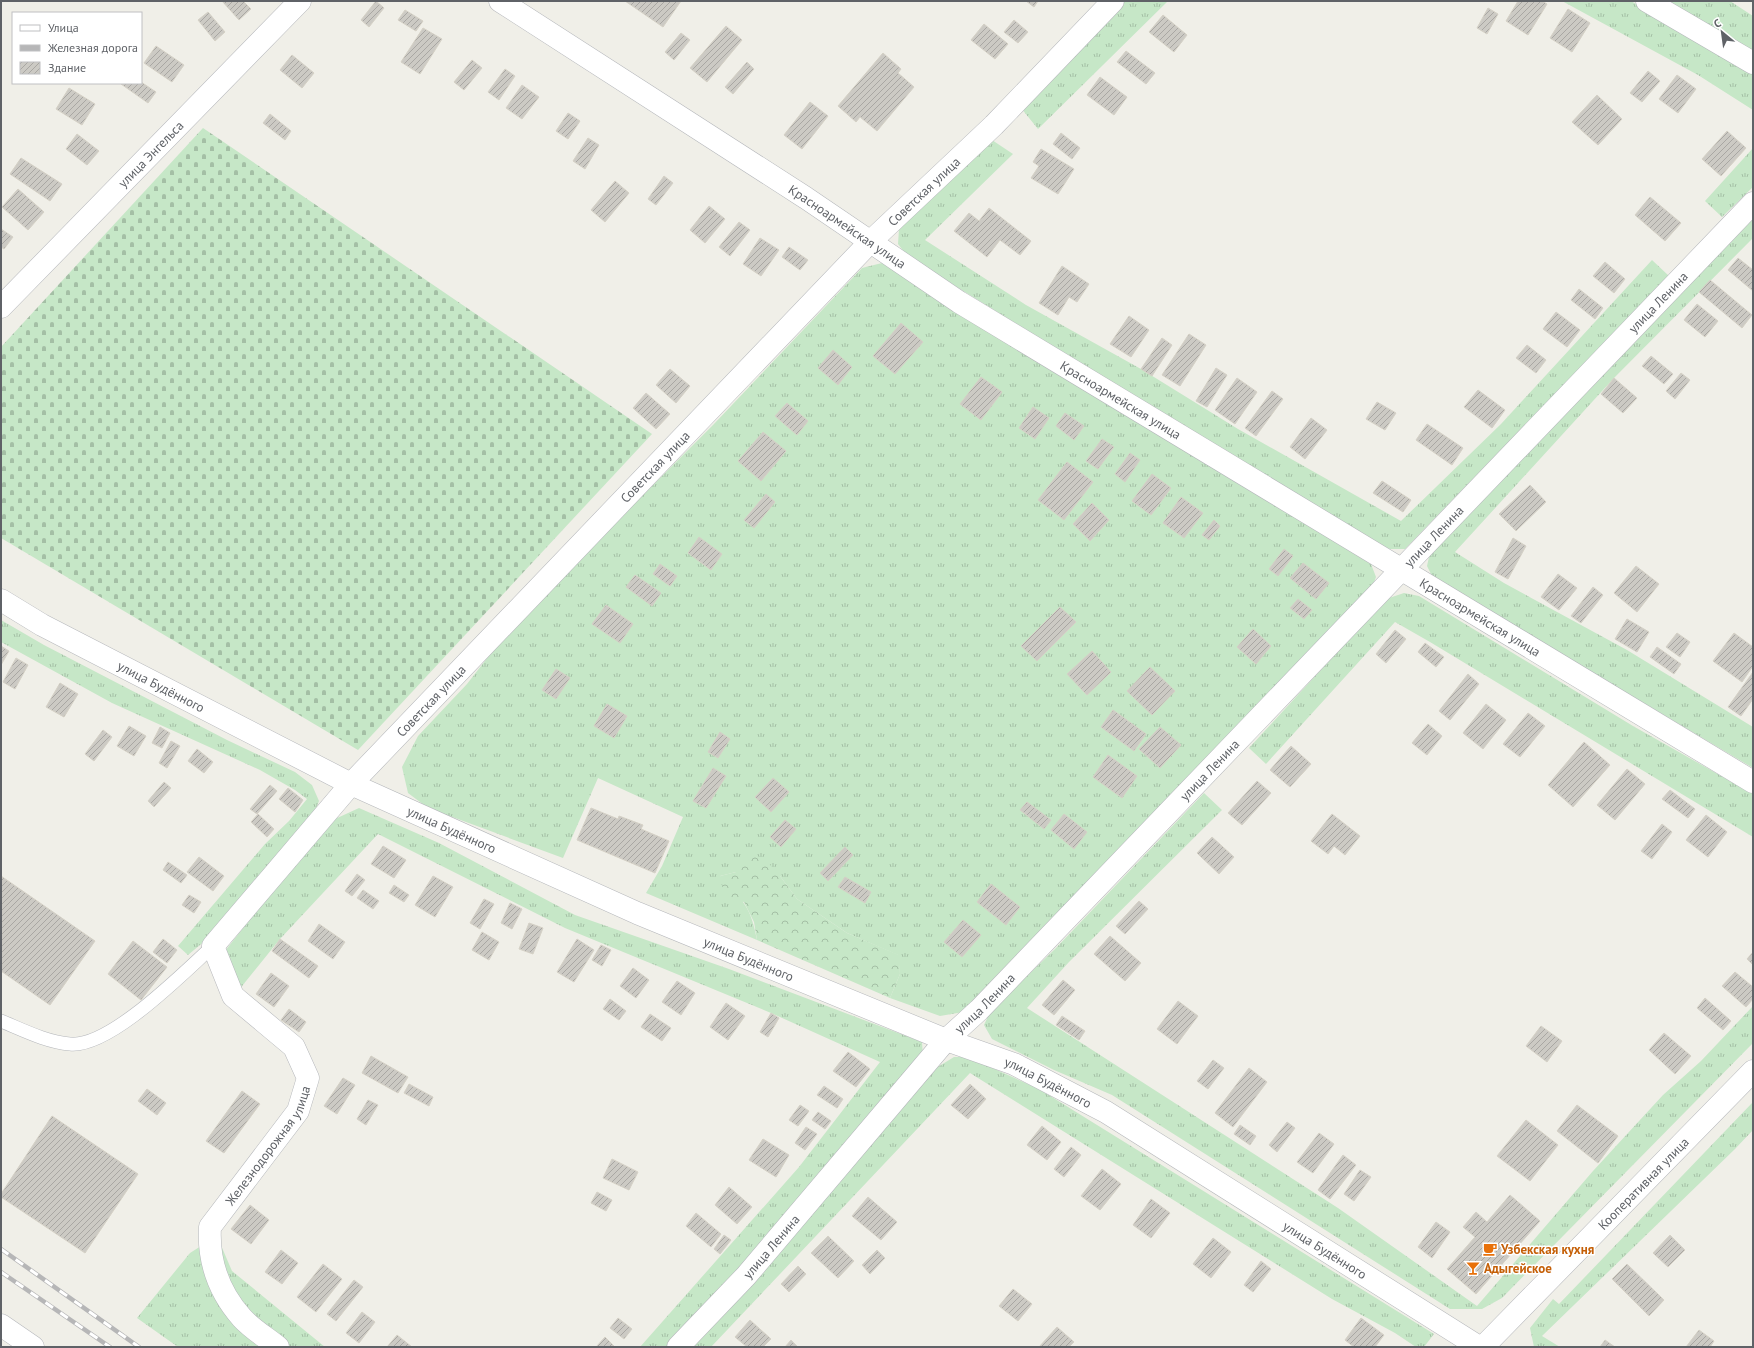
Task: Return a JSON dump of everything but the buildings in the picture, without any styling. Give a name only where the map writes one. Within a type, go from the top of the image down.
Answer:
[{"type":"street","name":"улица Энгельса","points":[[1,307],[300,1]]},
{"type":"street","name":"Красноармейская улица","points":[[500,1],[871,241],[959,302],[1753,782]]},
{"type":"street","name":"Советская улица","points":[[213,946],[351,784],[871,241],[994,125],[1113,1]]},
{"type":"street","points":[[1647,1],[1753,63]]},
{"type":"street","name":"улица Ленина","points":[[678,1347],[746,1276],[946,1040],[980,1010],[1753,203]]},
{"type":"street","name":"улица Будённого","points":[[1,600],[42,625],[351,784],[638,913],[946,1040],[1014,1064],[1106,1112],[1479,1347]]},
{"type":"street","name":"Железнодорожная улица","points":[[213,946],[233,996],[294,1047],[308,1078],[298,1111],[210,1227],[209,1242],[211,1262],[221,1287],[242,1318],[278,1347]]},
{"type":"street","name":"Кооперативная улица","points":[[1483,1347],[1753,1071]]},
{"type":"street","points":[[1,1325],[33,1347]]},
{"type":"lane","points":[[1,1021],[49,1040],[72,1045],[99,1038],[143,1009],[213,946]]},
{"type":"green space","points":[[1124,1],[1168,1],[1038,129],[1021,108]]},
{"type":"green space","points":[[1562,1],[1631,1],[1753,73],[1753,110],[1698,75]]},
{"type":"green space","points":[[1661,1],[1730,1],[1753,16],[1753,57]]},
{"type":"green space","points":[[203,128],[652,434],[358,750],[1,538],[1,347]]},
{"type":"green space","points":[[989,138],[1013,154],[925,240],[1026,305],[1141,369],[1238,429],[1401,521],[1501,424],[1652,260],[1669,276],[1405,549],[1390,549],[1373,543],[908,257],[898,244],[899,229]]},
{"type":"green space","points":[[1753,148],[1753,187],[1722,217],[1705,201]]},
{"type":"green space","points":[[1753,215],[1753,238],[1614,378],[1455,552],[1504,583],[1627,650],[1753,727],[1753,768],[1433,578],[1427,566],[1431,548]]},
{"type":"green space","points":[[882,263],[1371,564],[1376,577],[1372,588],[969,1011],[940,1016],[890,998],[900,974],[898,955],[847,933],[797,899],[780,876],[736,872],[720,876],[735,891],[745,905],[752,919],[757,940],[646,893],[662,866],[683,817],[598,778],[563,858],[428,808],[408,793],[402,767],[418,736],[467,684],[513,625],[713,425],[862,268]]},
{"type":"green space","points":[[1404,593],[1419,596],[1633,726],[1753,794],[1753,837],[1395,622],[1266,764],[1249,748],[1386,599]]},
{"type":"green space","points":[[1,620],[44,645],[227,740],[295,772],[312,785],[319,801],[312,819],[225,924],[188,955],[178,946],[265,844],[289,821],[307,799],[295,790],[260,770],[112,703],[1,642]]},
{"type":"green space","points":[[1204,793],[1222,810],[1069,962],[1027,1008],[1338,1208],[1477,1306],[1593,1171],[1663,1095],[1701,1061],[1753,1006],[1753,1043],[1502,1298],[1482,1309],[1450,1309],[1112,1095],[1054,1070],[992,1039],[984,1025],[990,1012],[1055,949]]},
{"type":"green space","points":[[359,808],[439,843],[575,915],[729,969],[922,1042],[923,1057],[859,1136],[667,1347],[640,1347],[799,1167],[880,1062],[771,1013],[565,928],[378,834],[280,939],[238,991],[221,956],[313,840],[335,819]]},
{"type":"green space","points":[[754,855],[765,859],[797,899],[847,933],[899,955],[900,974],[890,998],[757,940],[754,922],[744,902],[726,899],[720,876],[736,872]]},
{"type":"green space","points":[[954,1057],[968,1057],[1039,1089],[1434,1334],[1424,1347],[1416,1347],[1395,1333],[1332,1299],[970,1073],[711,1347],[687,1347],[936,1068]]},
{"type":"green space","points":[[1753,1102],[1753,1130],[1542,1336],[1560,1347],[1534,1347],[1530,1328],[1553,1299],[1559,1304]]},
{"type":"green space","points":[[217,1236],[232,1271],[325,1347],[284,1347],[241,1306],[221,1269]]},
{"type":"green space","points":[[201,1246],[264,1347],[178,1347],[137,1318],[190,1253]]},
{"type":"railway","points":[[1,1249],[139,1347]]},
{"type":"railway","points":[[1,1272],[110,1347]]},
{"type":"place","name":"Узбекская кухня","points":[[1490,1249]]},
{"type":"place","name":"Адыгейское","points":[[1473,1268]]}]
